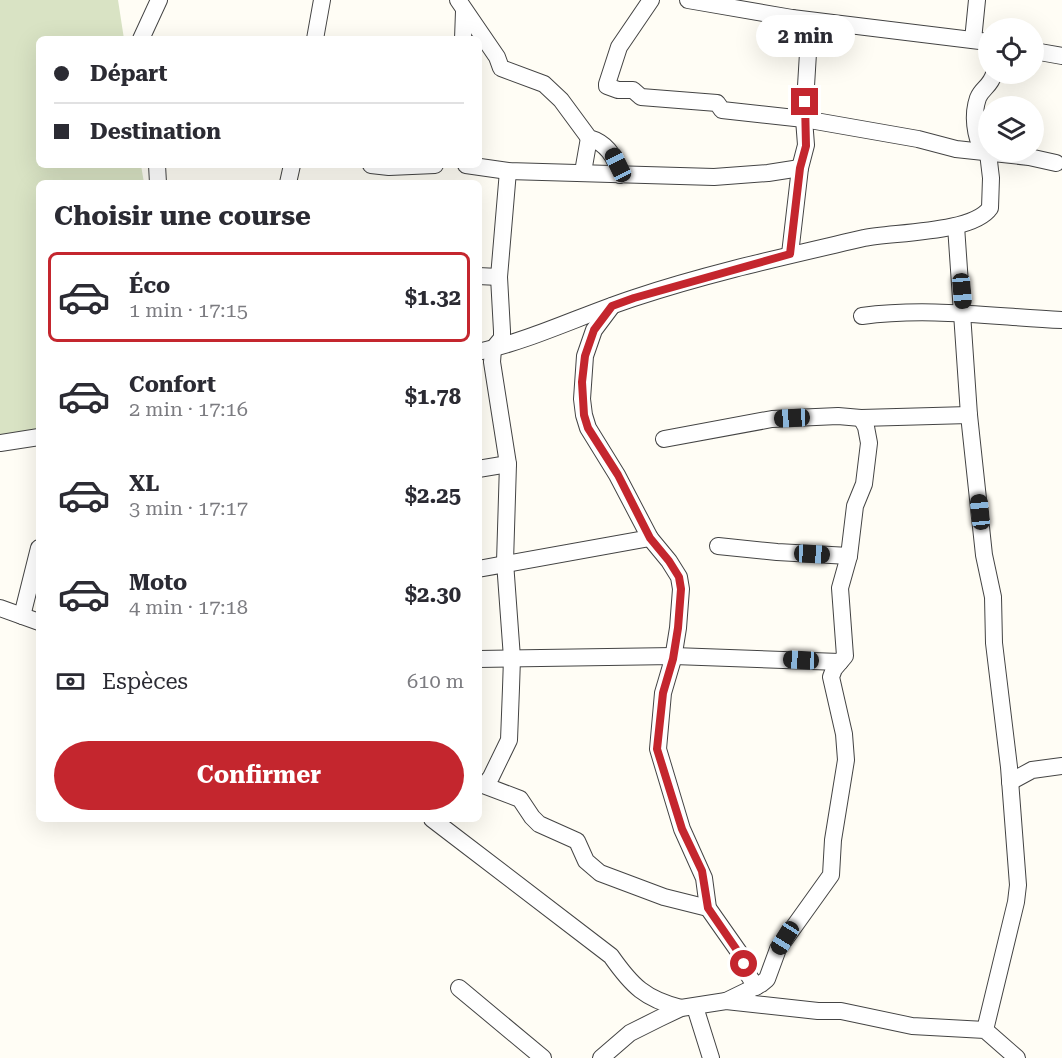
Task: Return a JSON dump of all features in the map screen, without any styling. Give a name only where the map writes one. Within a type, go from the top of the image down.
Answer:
[{"type":"street","points":[[142,36],[159,0]]},
{"type":"street","points":[[316,36],[322,0]]},
{"type":"street","points":[[651,0],[619,47],[607,86],[618,90],[633,90],[641,97],[717,103],[722,110],[804,119],[956,149],[978,151]]},
{"type":"street","points":[[688,0],[792,18],[978,41]]},
{"type":"street","points":[[977,0],[979,18]]},
{"type":"street","points":[[461,5],[463,36]]},
{"type":"street","points":[[461,5],[497,57],[501,68],[544,84],[561,100],[590,138],[598,140],[612,154],[620,175]]},
{"type":"street","points":[[790,254],[800,168],[806,146],[804,119],[807,44],[800,27],[792,18]]},
{"type":"street","points":[[1044,53],[1062,56]]},
{"type":"street","points":[[980,96],[991,84]]},
{"type":"street","points":[[978,98],[975,116],[978,138]]},
{"type":"street","points":[[583,172],[590,138]]},
{"type":"street","points":[[1044,160],[1056,163]]},
{"type":"street","points":[[486,350],[634,298],[790,254],[873,236],[956,226],[981,217],[990,208],[992,178],[988,162]]},
{"type":"street","points":[[482,167],[508,171],[714,177],[800,168]]},
{"type":"street","points":[[486,350],[501,338],[502,331],[499,277],[508,171]]},
{"type":"street","points":[[956,226],[969,415],[984,555],[993,597],[994,644],[1010,782],[1018,885],[1016,902],[985,1030]]},
{"type":"street","points":[[482,276],[499,277]]},
{"type":"street","points":[[612,306],[594,330],[585,356],[582,382],[584,415],[588,428],[618,475],[650,538],[679,577],[681,589],[678,628],[674,656],[663,693],[657,749],[682,829],[702,871],[708,908],[741,956],[756,987]]},
{"type":"street","points":[[862,316],[893,312],[963,312],[1062,320]]},
{"type":"street","points":[[482,784],[491,777],[509,740],[512,658],[505,562],[508,464],[492,362],[486,350]]},
{"type":"street","points":[[664,439],[771,419],[969,415]]},
{"type":"street","points":[[601,1058],[630,1033],[688,1008],[726,1001],[756,987],[766,979],[778,949],[831,874],[833,840],[846,760],[844,734],[831,677],[844,656],[840,588],[849,556],[853,518],[864,484],[869,443],[866,427],[861,418]]},
{"type":"street","points":[[0,442],[36,437]]},
{"type":"street","points":[[482,469],[508,464]]},
{"type":"street","points":[[482,567],[650,538]]},
{"type":"street","points":[[718,546],[849,556]]},
{"type":"street","points":[[22,616],[36,560]]},
{"type":"street","points":[[0,608],[36,621]]},
{"type":"street","points":[[482,659],[674,656],[840,662]]},
{"type":"street","points":[[1010,782],[1032,770],[1062,766]]},
{"type":"street","points":[[482,784],[520,799],[539,824],[577,841],[586,861],[600,873],[664,897],[708,908]]},
{"type":"street","points":[[436,822],[528,895],[602,949],[648,997],[663,1004],[688,1008]]},
{"type":"street","points":[[459,987],[543,1058]]},
{"type":"street","points":[[726,1001],[818,1011],[841,1011],[912,1026],[985,1030],[1017,1058]]},
{"type":"street","points":[[688,1008],[711,1058]]},
{"type":"green space","points":[[0,0],[118,0],[124,36],[36,36],[36,168],[142,168],[144,180],[36,180],[36,431],[0,440]]},
{"type":"route","points":[[744,964],[743,959],[705,902],[702,871],[682,829],[657,749],[663,693],[673,659],[678,628],[681,589],[679,577],[650,538],[618,475],[588,428],[584,415],[582,382],[585,356],[594,330],[612,306],[790,254],[800,168],[807,136],[804,119],[805,102]]}]
